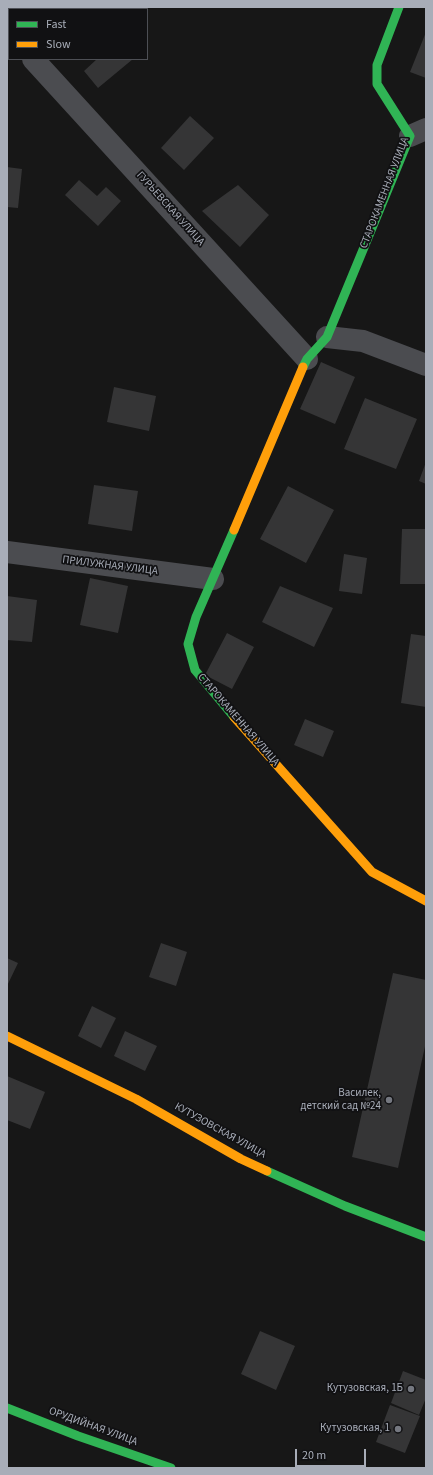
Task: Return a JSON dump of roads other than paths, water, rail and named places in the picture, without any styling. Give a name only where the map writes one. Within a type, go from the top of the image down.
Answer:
[{"type":"street","name":"СТАРОКАМЕННАЯ УЛИЦА","points":[[399,7],[377,65],[377,84],[418,132],[327,337],[307,359],[196,617],[188,644],[195,670],[222,704],[372,872],[426,901]]},
{"type":"street","name":"ГУРЬЕВСКАЯ УЛИЦА","points":[[34,60],[307,359]]},
{"type":"street","points":[[327,337],[363,341],[426,365]]},
{"type":"street","name":"ПРИЛУЖНАЯ УЛИЦА","points":[[7,552],[213,579]]},
{"type":"street","name":"КУТУЗОВСКАЯ УЛИЦА","points":[[7,1036],[136,1099],[242,1159],[345,1206],[426,1237]]},
{"type":"street","name":"ОРУДИЙНАЯ УЛИЦА","points":[[7,1408],[78,1436],[171,1468]]},
{"type":"place","name":"Василек, детский сад №24","points":[[389,1100]]},
{"type":"place","name":"Кутузовская, 1Б","points":[[411,1389]]},
{"type":"place","name":"Кутузовская, 1","points":[[398,1429]]}]
